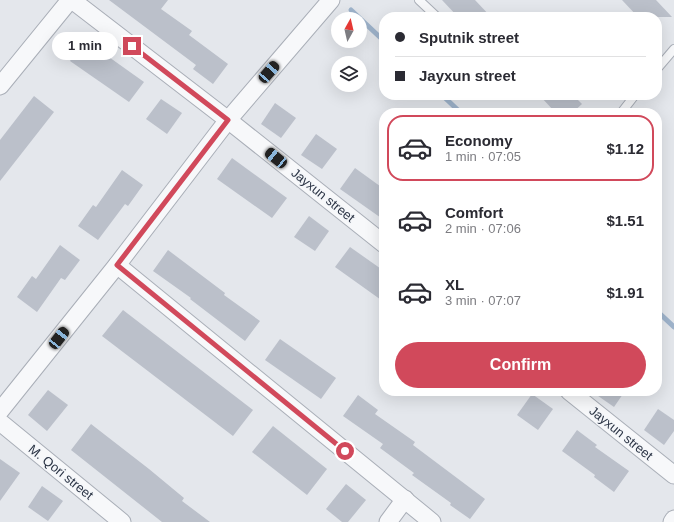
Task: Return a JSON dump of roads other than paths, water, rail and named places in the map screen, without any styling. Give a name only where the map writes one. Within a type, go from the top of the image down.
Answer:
[{"type":"street","points":[[0,86],[71,0]]},
{"type":"street","name":"Jayxun street","points":[[71,0],[228,120],[379,240]]},
{"type":"street","points":[[0,411],[117,265],[228,120],[331,0]]},
{"type":"street","points":[[117,265],[432,522]]},
{"type":"street","name":"Jayxun street","points":[[575,396],[674,475]]},
{"type":"street","name":"M. Qori street","points":[[0,422],[122,522]]},
{"type":"street","points":[[388,522],[405,499]]},
{"type":"lane","points":[[419,0],[432,12]]},
{"type":"lane","points":[[662,63],[674,49]]},
{"type":"lane","points":[[624,108],[632,100]]},
{"type":"waterway","points":[[351,10],[379,36]]},
{"type":"waterway","points":[[447,100],[456,108]]},
{"type":"waterway","points":[[662,316],[674,327]]}]
